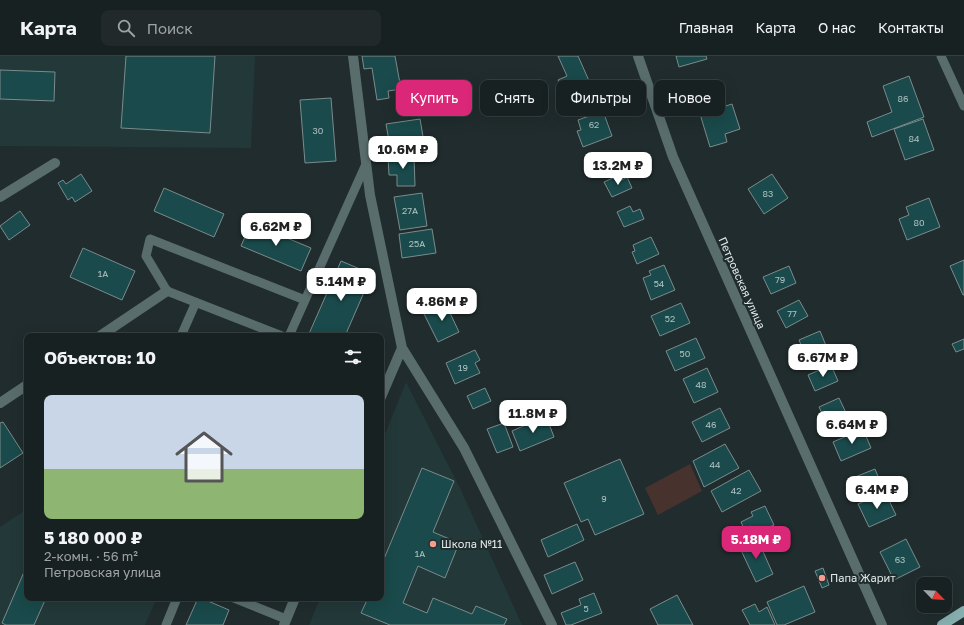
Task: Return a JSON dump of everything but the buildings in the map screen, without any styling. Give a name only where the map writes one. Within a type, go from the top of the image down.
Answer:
[{"type":"main road","points":[[942,625],[964,611]]},
{"type":"street","points":[[353,56],[370,195],[402,348],[464,448],[552,625]]},
{"type":"street","name":"Петровская улица","points":[[638,56],[673,157],[882,625]]},
{"type":"street","points":[[0,197],[55,163]]},
{"type":"street","points":[[104,333],[167,291]]},
{"type":"street","points":[[384,391],[402,348]]},
{"type":"street","points":[[0,403],[24,387]]},
{"type":"street","points":[[285,622],[294,601]]},
{"type":"lane","points":[[941,56],[964,106]]},
{"type":"lane","points":[[290,333],[366,164]]},
{"type":"lane","points":[[274,333],[167,291],[146,256],[150,239],[305,300]]},
{"type":"lane","points":[[183,333],[196,302]]},
{"type":"lane","points":[[166,625],[176,601]]},
{"type":"lane","points":[[240,601],[285,622]]},
{"type":"shaded area","points":[[0,56],[255,56],[251,148],[0,146]]},
{"type":"shaded area","name":"Школа №11","points":[[406,382],[461,490],[522,625],[309,625],[319,601],[384,601],[384,437]]},
{"type":"shaded area","points":[[690,464],[702,491],[658,515],[645,488]]},
{"type":"shaded area","points":[[24,511],[24,601],[156,601],[145,625],[0,625],[0,527]]},
{"type":"place","name":"Школа №11","points":[[433,544]]},
{"type":"place","name":"Папа Жарит","points":[[822,578]]}]
